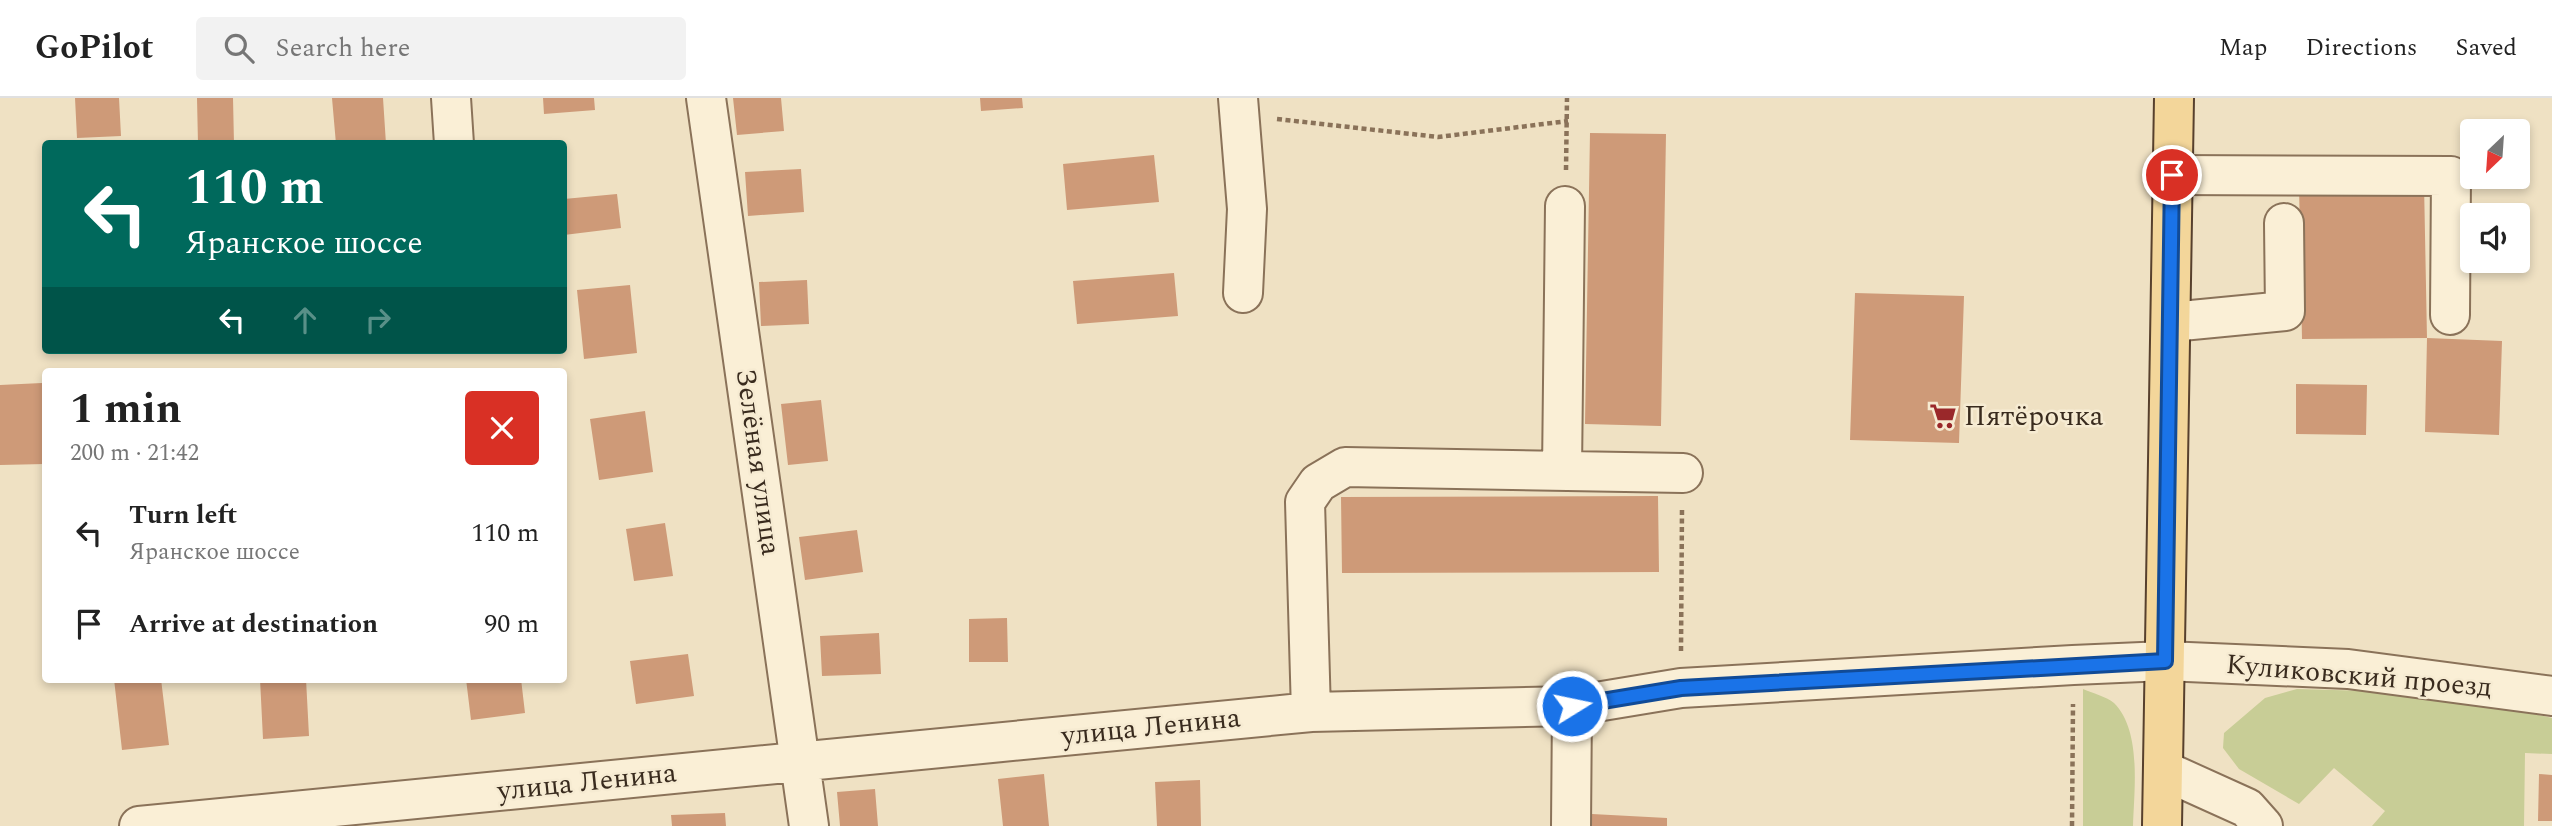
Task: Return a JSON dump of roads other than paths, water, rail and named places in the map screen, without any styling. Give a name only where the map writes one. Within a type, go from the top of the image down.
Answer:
[{"type":"main road","points":[[2162,826],[2174,98]]},
{"type":"street","points":[[451,98],[454,140]]},
{"type":"street","name":"Зелёная улица","points":[[706,98],[809,826]]},
{"type":"street","points":[[1239,106],[1247,209],[1244,293]]},
{"type":"street","points":[[2172,175],[2451,176],[2450,315]]},
{"type":"street","points":[[1562,471],[1565,206]]},
{"type":"street","points":[[2171,322],[2285,311],[2284,223]]},
{"type":"street","points":[[1311,712],[1305,502],[1318,483],[1345,467],[1683,473]]},
{"type":"street","name":"улица Ленина","points":[[139,826],[1311,712],[1572,706],[1681,688],[2165,661]]},
{"type":"street","name":"Куликовский проезд","points":[[2165,661],[2348,669],[2552,696]]},
{"type":"street","points":[[1571,826],[1572,706]]},
{"type":"street","points":[[2163,770],[2246,808],[2263,826]]},
{"type":"place","name":"Пятёрочка","points":[[1943,416]]}]
